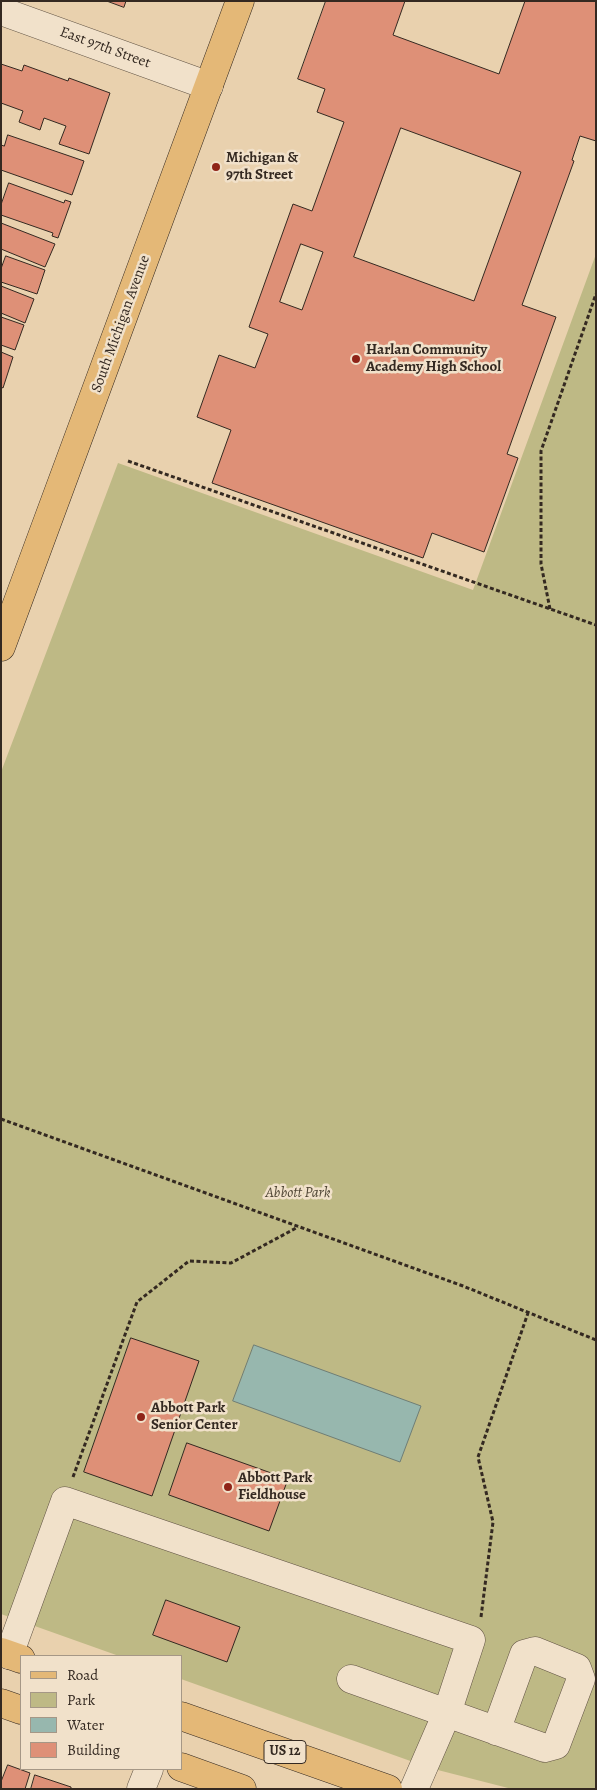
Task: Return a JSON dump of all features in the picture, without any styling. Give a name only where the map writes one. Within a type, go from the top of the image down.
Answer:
[{"type":"main road","name":"South Michigan Avenue","points":[[1,647],[240,1]]},
{"type":"main road","points":[[1,1703],[20,1710]]},
{"type":"main road","name":"US 12","points":[[182,1716],[388,1789]]},
{"type":"main road","points":[[182,1767],[242,1789]]},
{"type":"street","name":"East 97th Street","points":[[1,11],[209,86]]},
{"type":"street","points":[[10,1655],[65,1501],[471,1640],[447,1713],[414,1789]]},
{"type":"street","points":[[351,1679],[496,1730]]},
{"type":"street","points":[[142,1789],[148,1770]]},
{"type":"path","points":[[550,609],[541,564],[541,450],[596,294]]},
{"type":"path","points":[[128,461],[596,625]]},
{"type":"path","points":[[1,1119],[463,1286],[596,1340]]},
{"type":"path","points":[[65,1501],[137,1302],[189,1261],[231,1263],[298,1227]]},
{"type":"path","points":[[471,1640],[481,1616],[493,1522],[478,1457],[528,1313]]},
{"type":"green space","name":"Abbott Park","points":[[596,254],[596,1789],[512,1789],[430,1768],[182,1679],[182,1655],[116,1655],[1,1614],[1,772],[118,463],[473,590]]},
{"type":"water","points":[[254,1345],[421,1406],[400,1462],[233,1401]]},
{"type":"building","points":[[107,1],[126,1],[124,7]]},
{"type":"building","name":"Harlan Community Academy High School","points":[[326,1],[405,1],[393,35],[499,74],[525,1],[596,1],[596,141],[580,136],[572,160],[574,161],[522,305],[556,317],[507,454],[518,458],[484,552],[432,533],[423,558],[212,483],[231,430],[197,417],[219,355],[255,368],[268,334],[249,327],[293,204],[312,211],[344,122],[317,112],[325,89],[298,79]],"holes":[[[401,128],[521,172],[474,301],[354,257]],[[301,244],[323,252],[302,310],[280,302]]]},
{"type":"building","points":[[1,64],[22,71],[24,65],[68,81],[69,78],[110,93],[89,154],[59,144],[66,126],[44,118],[40,130],[19,122],[23,111],[1,103]]},
{"type":"building","points":[[8,135],[84,161],[72,195],[1,170],[1,145],[4,146]]},
{"type":"building","points":[[9,183],[64,203],[65,200],[71,202],[58,238],[52,236],[53,233],[1,215],[1,205]]},
{"type":"building","points":[[1,223],[55,244],[45,267],[1,249]]},
{"type":"building","points":[[6,256],[45,270],[37,294],[1,282],[1,269]]},
{"type":"building","points":[[1,286],[34,299],[25,323],[1,313]]},
{"type":"building","points":[[1,317],[24,325],[15,350],[1,345]]},
{"type":"building","points":[[1,352],[13,357],[3,388],[1,387]]},
{"type":"building","name":"Abbott Park Senior Center","points":[[131,1338],[199,1361],[152,1496],[84,1472]]},
{"type":"building","name":"Abbott Park Fieldhouse","points":[[187,1443],[288,1479],[269,1531],[169,1495]]},
{"type":"building","points":[[166,1600],[240,1627],[227,1662],[153,1635]]},
{"type":"building","points":[[8,1765],[30,1773],[25,1789],[1,1789],[1,1782]]},
{"type":"building","points":[[35,1775],[71,1787],[71,1789],[31,1789]]},
{"type":"place","name":"Michigan & 97th Street","points":[[216,167]]},
{"type":"place","name":"Harlan Community Academy High School","points":[[356,359]]},
{"type":"place","name":"Abbott Park Senior Center","points":[[141,1417]]},
{"type":"place","name":"Abbott Park Fieldhouse","points":[[228,1487]]}]
